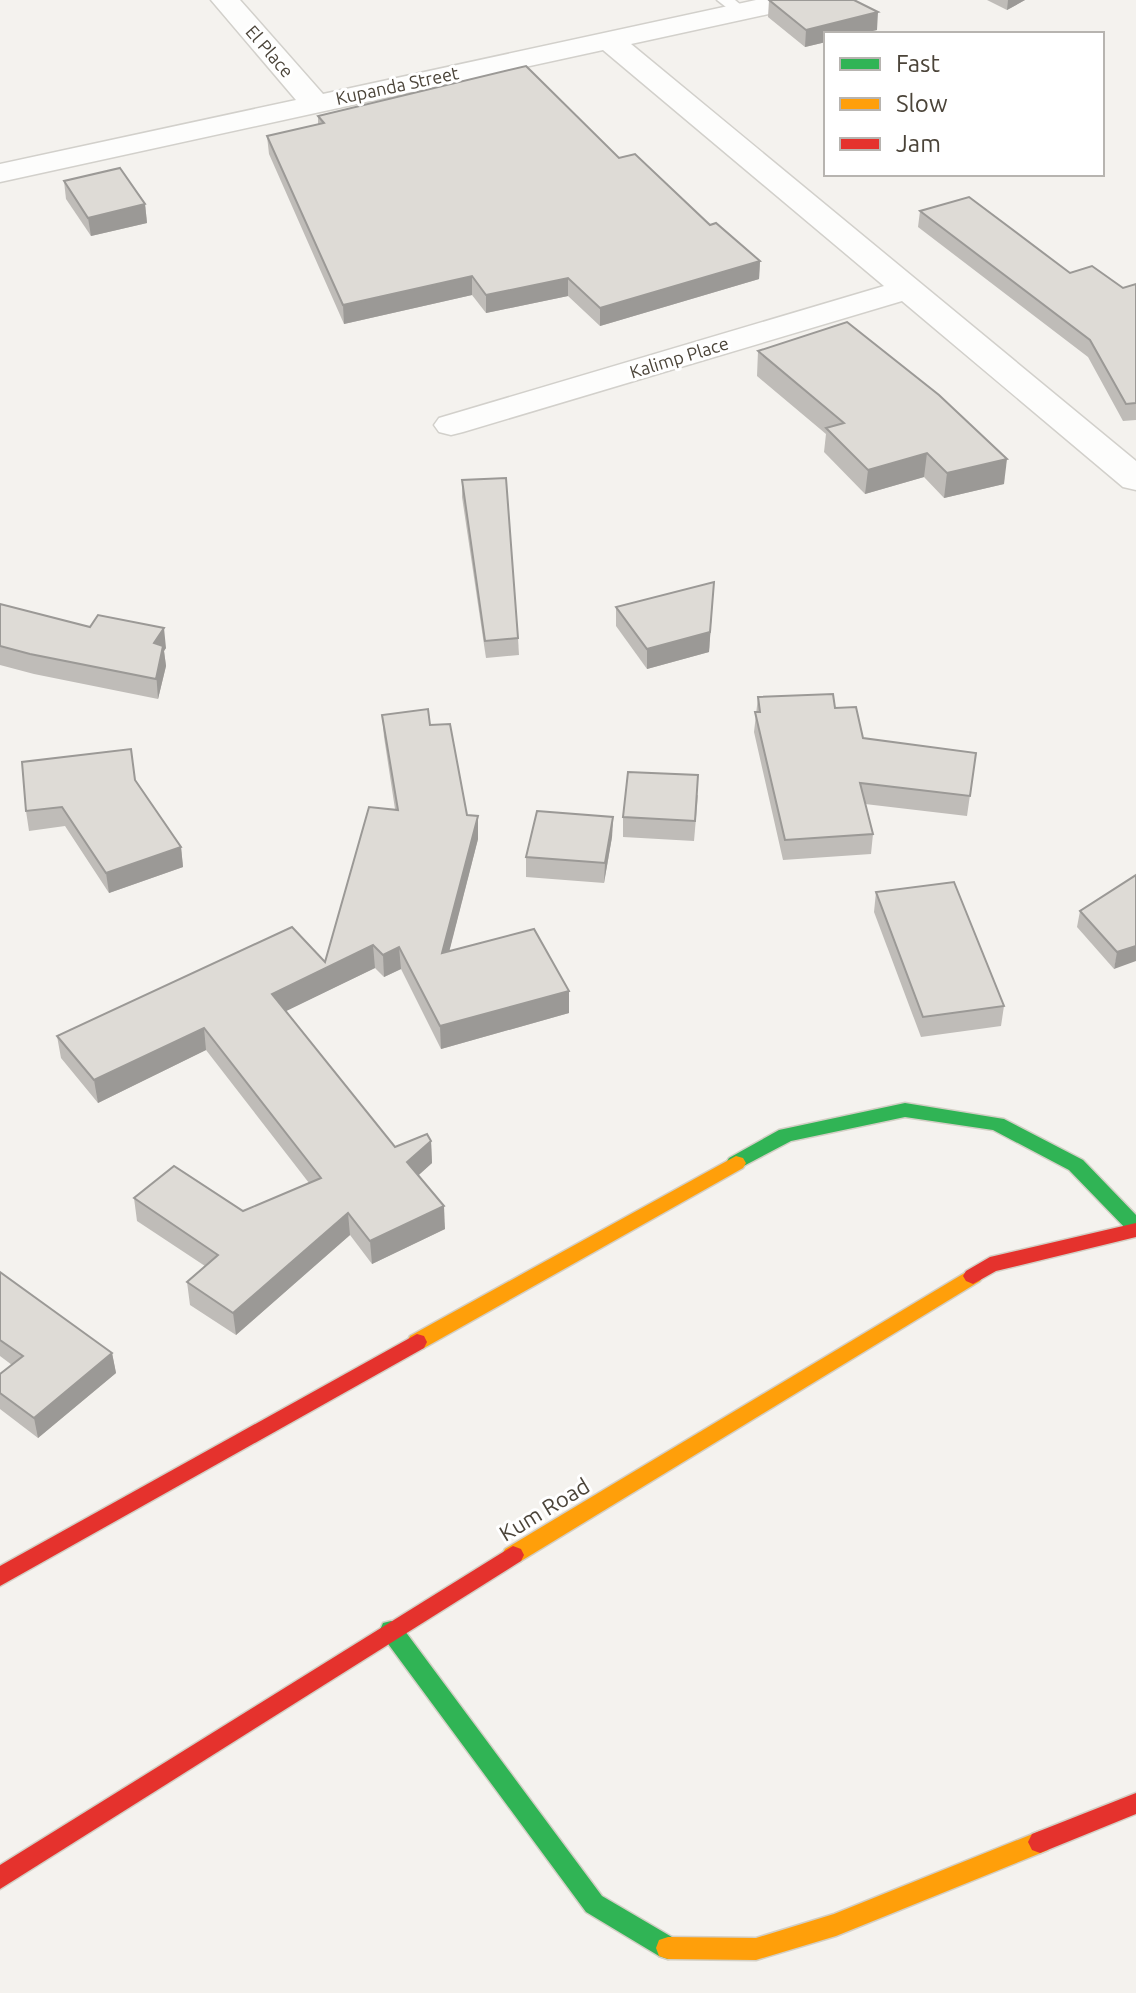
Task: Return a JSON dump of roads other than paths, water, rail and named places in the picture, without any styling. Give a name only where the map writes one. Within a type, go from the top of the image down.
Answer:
[{"type":"street","name":"El Place","points":[[225,0],[315,103]]},
{"type":"street","name":"Kupanda Street","points":[[0,173],[607,39],[732,6],[795,0]]},
{"type":"street","points":[[607,39],[1136,479]]},
{"type":"street","name":"Kalimp Place","points":[[451,425],[908,289]]},
{"type":"street","points":[[0,1577],[786,1135],[905,1110],[997,1124],[1076,1165],[1136,1228]]},
{"type":"street","name":"Kum Road","points":[[0,1878],[391,1630],[990,1265],[1136,1228]]},
{"type":"street","points":[[391,1630],[594,1904],[669,1949],[756,1949],[836,1925],[1136,1803]]}]
